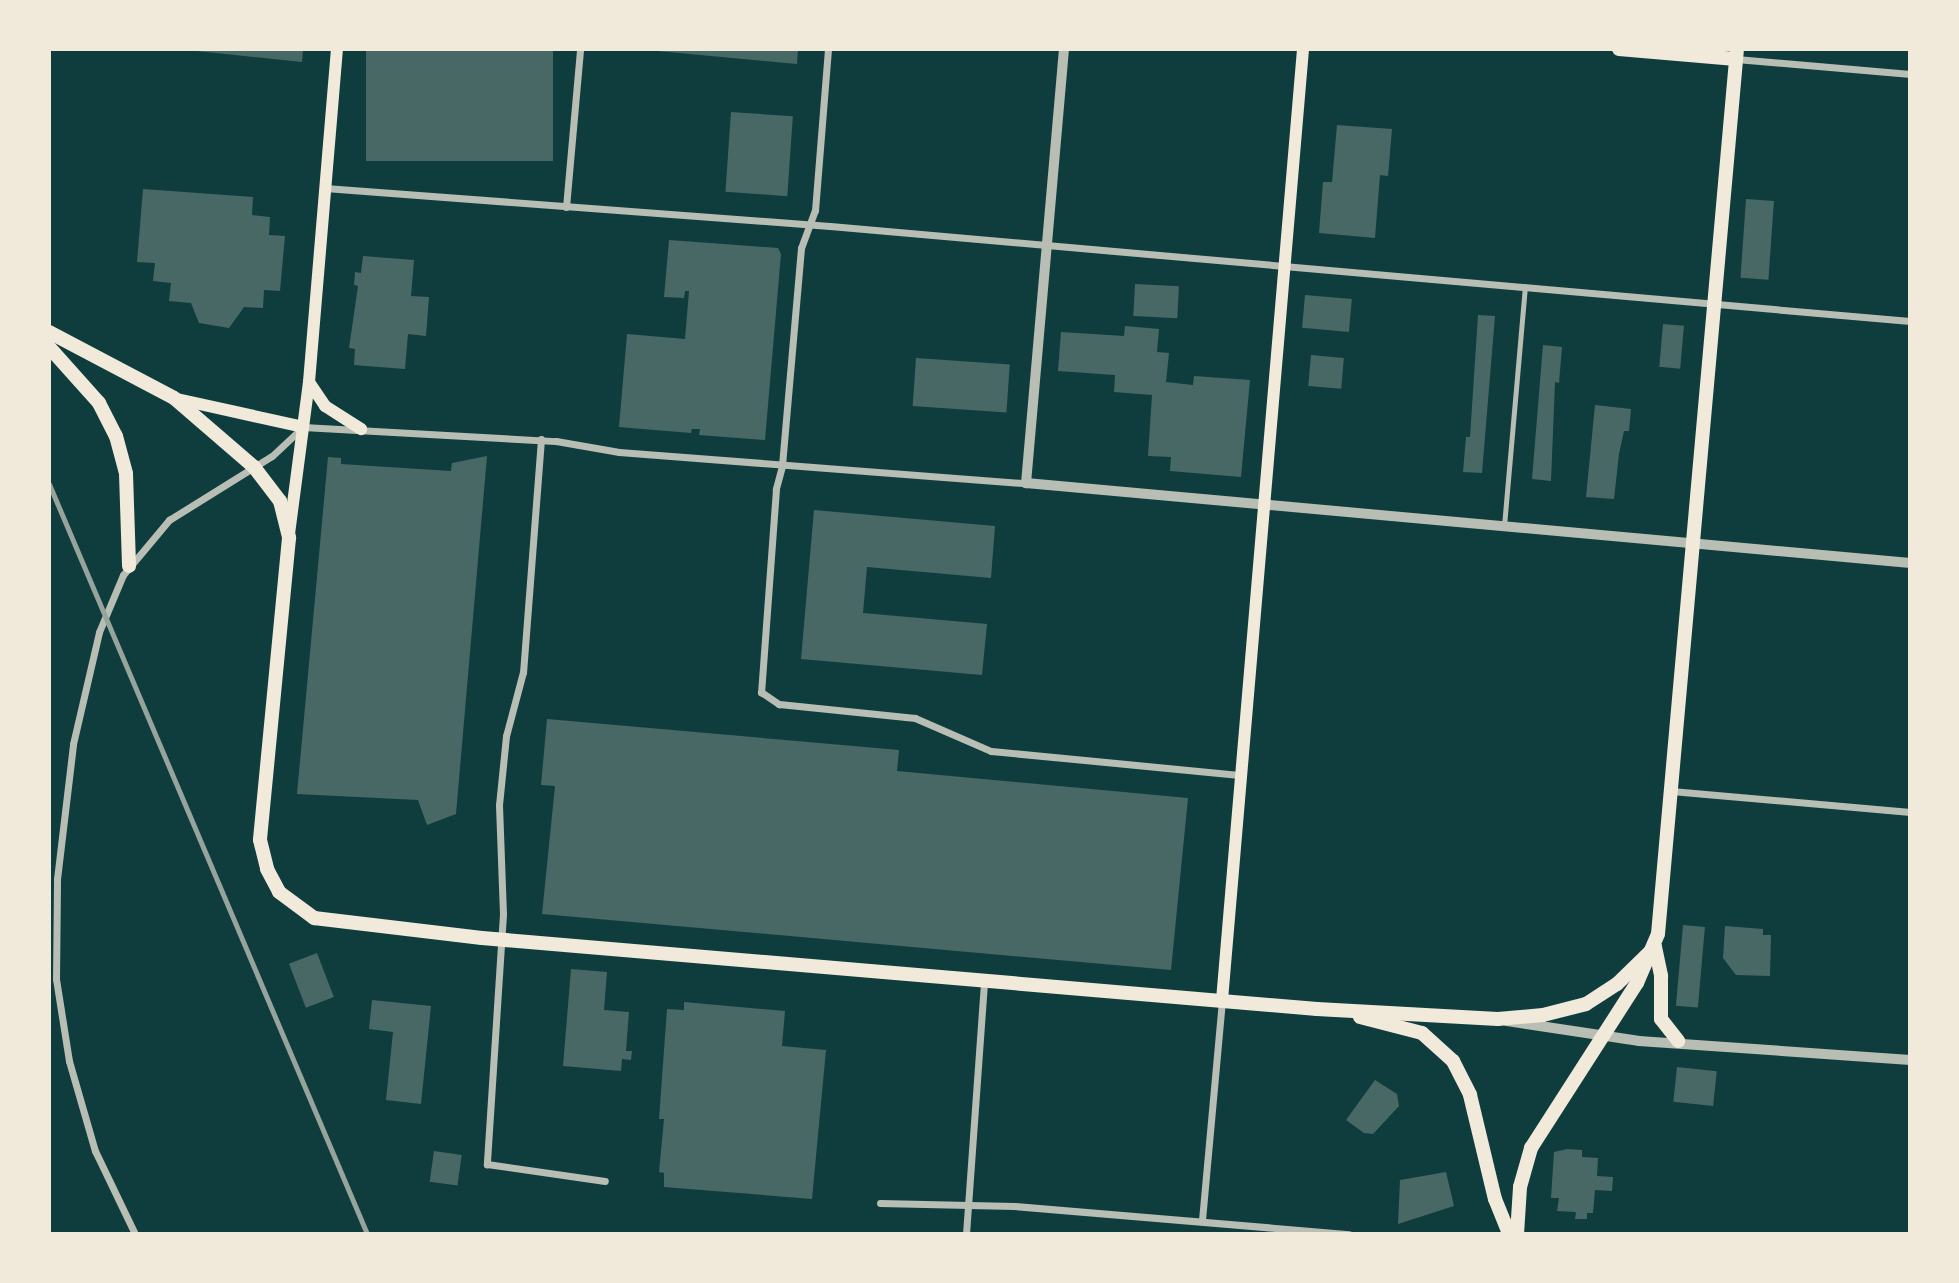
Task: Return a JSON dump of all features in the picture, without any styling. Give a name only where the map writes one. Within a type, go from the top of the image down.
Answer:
[{"type":"main road","points":[[337,49],[309,382],[289,538],[260,824],[262,856],[273,882],[292,906],[314,918],[501,939],[1317,1009],[1497,1019],[1561,1012],[1592,1002],[1629,975],[1655,947]]},
{"type":"main road","points":[[1222,1000],[1303,49]]},
{"type":"main road","points":[[1619,49],[1736,54],[1655,947],[1661,979],[1661,1019],[1678,1041]]},
{"type":"main road","points":[[49,332],[174,398],[254,467],[280,501],[289,538]]},
{"type":"main road","points":[[49,347],[99,403],[119,444],[126,474],[129,566]]},
{"type":"main road","points":[[309,382],[321,403],[361,429]]},
{"type":"main road","points":[[174,398],[303,427]]},
{"type":"main road","points":[[1517,1234],[1520,1187],[1531,1147],[1655,947]]},
{"type":"main road","points":[[1317,1009],[1413,1029],[1448,1056],[1470,1095],[1495,1199],[1509,1234]]},
{"type":"street","points":[[566,207],[580,49]]},
{"type":"street","points":[[828,49],[811,225],[801,248],[782,466],[773,515],[761,692],[779,704],[915,718],[991,751],[1242,775]]},
{"type":"street","points":[[1026,483],[1064,49]]},
{"type":"street","points":[[1736,54],[1910,74]]},
{"type":"street","points":[[325,188],[1047,244],[1910,321]]},
{"type":"street","points":[[135,1234],[103,1170],[80,1107],[62,1027],[55,951],[61,819],[74,738],[104,617],[129,566],[177,513],[254,467],[286,445],[303,427],[541,439],[620,452],[1026,483],[1910,563]]},
{"type":"street","points":[[541,439],[523,672],[507,727],[499,805],[501,939],[487,1164],[606,1181]]},
{"type":"street","points":[[1671,791],[1910,812]]},
{"type":"street","points":[[965,1234],[984,980]]},
{"type":"street","points":[[1202,1220],[1222,1000]]},
{"type":"street","points":[[1497,1019],[1602,1036],[1910,1060]]},
{"type":"street","points":[[880,1203],[967,1204],[1202,1220],[1349,1234]]},
{"type":"lane","points":[[1504,527],[1525,286]]},
{"type":"path","points":[[49,407],[49,419]]},
{"type":"building","points":[[178,49],[303,49],[302,62]]},
{"type":"building","points":[[366,49],[553,49],[553,161],[366,161]]},
{"type":"building","points":[[637,49],[798,49],[797,64]]},
{"type":"building","points":[[731,112],[793,116],[787,196],[725,192]]},
{"type":"building","points":[[1337,125],[1392,129],[1388,176],[1380,175],[1375,238],[1319,233],[1323,182],[1332,182]]},
{"type":"building","points":[[143,189],[253,197],[252,215],[270,217],[269,235],[285,236],[280,291],[264,290],[263,308],[244,307],[229,328],[199,323],[191,303],[169,301],[171,283],[153,281],[155,263],[137,262]]},
{"type":"building","points":[[1746,199],[1774,201],[1768,280],[1740,278]]},
{"type":"building","points":[[669,240],[778,248],[781,254],[765,440],[699,435],[700,429],[692,429],[691,433],[619,427],[627,334],[685,339],[689,291],[685,291],[684,298],[664,297]]},
{"type":"building","points":[[363,256],[414,260],[411,296],[429,297],[426,336],[408,334],[405,369],[354,365],[355,349],[349,348],[358,286],[354,285],[355,272],[361,273]]},
{"type":"building","points":[[1135,284],[1179,286],[1177,318],[1133,316]]},
{"type":"building","points":[[1305,295],[1352,299],[1349,332],[1302,328]]},
{"type":"building","points":[[1478,315],[1495,316],[1482,473],[1463,472],[1466,437],[1470,437]]},
{"type":"building","points":[[1663,324],[1684,326],[1680,369],[1659,367]]},
{"type":"building","points":[[1125,326],[1159,329],[1157,352],[1169,353],[1166,382],[1193,385],[1194,376],[1250,380],[1241,477],[1170,471],[1171,457],[1148,456],[1152,395],[1114,392],[1115,375],[1058,371],[1061,332],[1124,336]]},
{"type":"building","points":[[1543,345],[1562,347],[1559,383],[1555,382],[1551,481],[1532,479]]},
{"type":"building","points":[[1311,355],[1344,358],[1341,389],[1308,386]]},
{"type":"building","points":[[916,358],[1010,365],[1006,412],[913,406]]},
{"type":"building","points":[[1595,405],[1631,409],[1629,431],[1624,431],[1619,454],[1614,499],[1586,497]]},
{"type":"building","points":[[487,456],[456,814],[427,825],[418,800],[297,794],[328,457],[341,458],[341,464],[451,471],[452,463]]},
{"type":"building","points":[[814,510],[995,526],[991,578],[867,567],[863,613],[987,624],[982,675],[801,659]]},
{"type":"building","points":[[547,719],[899,750],[897,771],[1188,798],[1171,970],[542,914],[555,786],[541,785]]},
{"type":"building","points":[[1683,925],[1705,927],[1698,1008],[1676,1006]]},
{"type":"building","points":[[1725,926],[1763,929],[1763,935],[1771,935],[1770,976],[1736,975],[1723,958]]},
{"type":"building","points":[[317,953],[334,997],[306,1008],[289,964]]},
{"type":"building","points":[[571,969],[607,972],[604,1010],[629,1012],[626,1051],[632,1051],[631,1060],[622,1059],[621,1071],[563,1066]]},
{"type":"building","points":[[372,1000],[431,1006],[421,1104],[386,1100],[393,1032],[369,1029]]},
{"type":"building","points":[[684,1002],[785,1011],[782,1046],[826,1050],[812,1199],[664,1187],[664,1173],[659,1172],[664,1119],[659,1119],[667,1009],[684,1010]]},
{"type":"building","points":[[1677,1067],[1717,1071],[1713,1106],[1673,1102]]},
{"type":"building","points":[[1375,1080],[1397,1094],[1399,1106],[1373,1134],[1364,1133],[1346,1120]]},
{"type":"building","points":[[1582,1150],[1582,1157],[1598,1158],[1597,1176],[1613,1177],[1612,1191],[1595,1190],[1593,1213],[1587,1213],[1587,1219],[1575,1219],[1576,1212],[1557,1211],[1559,1198],[1551,1198],[1554,1152]]},
{"type":"building","points":[[434,1151],[462,1155],[457,1186],[430,1182]]},
{"type":"building","points":[[1446,1172],[1454,1206],[1398,1224],[1400,1180]]},
{"type":"railway","points":[[49,484],[367,1234]]}]
